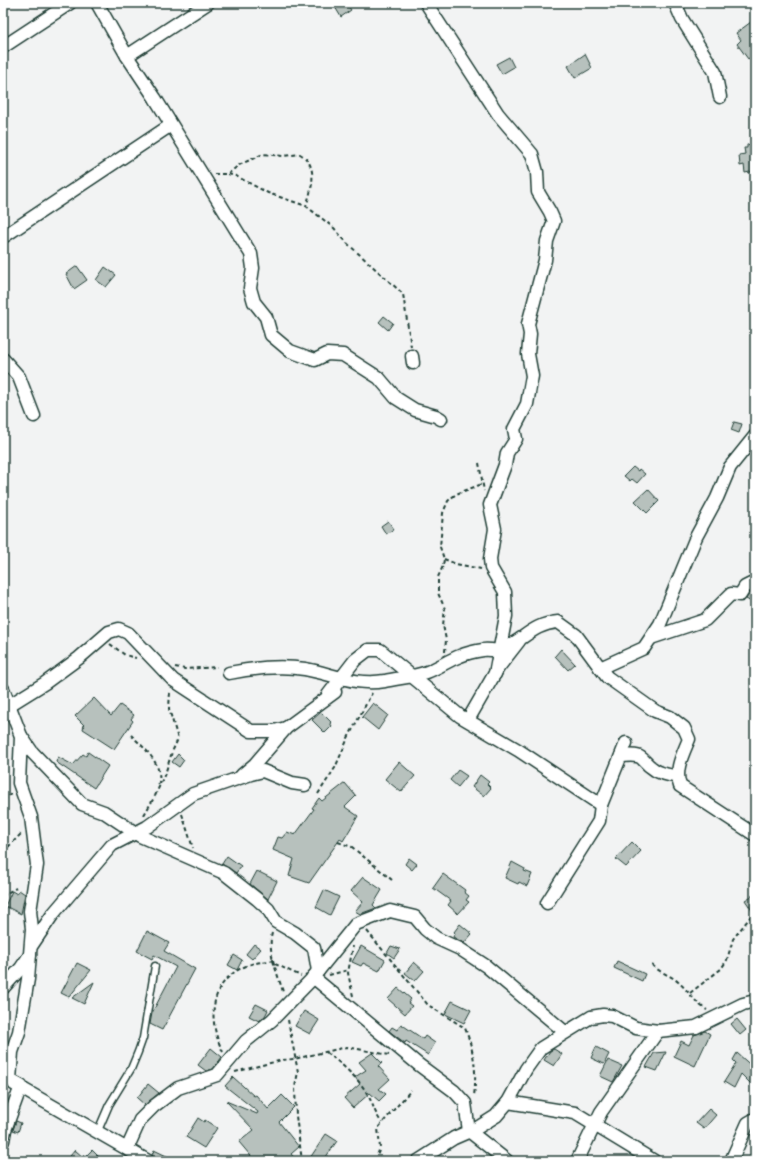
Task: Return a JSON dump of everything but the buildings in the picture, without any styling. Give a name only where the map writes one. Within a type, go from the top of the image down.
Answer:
[{"type":"street","points":[[3,47],[70,3]]},
{"type":"street","points":[[97,3],[127,56],[155,98],[251,254],[253,268],[250,288],[254,302],[266,317],[271,335],[290,351],[315,360],[328,354],[343,355],[379,378],[396,398],[416,410],[441,419]]},
{"type":"street","points":[[127,56],[208,3]]},
{"type":"street","points":[[427,3],[498,114],[532,154],[538,172],[538,192],[554,221],[547,241],[545,260],[528,324],[530,334],[528,354],[532,376],[528,404],[514,429],[516,439],[507,453],[505,465],[490,505],[495,537],[490,559],[491,568],[505,592],[506,616],[494,674]]},
{"type":"street","points":[[675,3],[682,19],[715,72],[720,97]]},
{"type":"street","points":[[3,237],[171,125]]},
{"type":"street","points":[[3,359],[19,377],[34,416]]},
{"type":"street","points":[[600,668],[644,648],[651,638],[660,624],[696,537],[717,498],[730,467],[755,436]]},
{"type":"street","points":[[651,638],[704,620],[731,594],[740,595],[745,588],[755,582]]},
{"type":"street","points":[[229,672],[250,669],[288,668],[324,673],[347,680],[379,681],[425,673],[459,656],[484,650],[498,650],[522,637],[534,628],[546,623],[558,622],[576,635],[607,677],[655,711],[670,717],[684,728],[690,739],[680,760],[677,778],[680,786],[755,834]]},
{"type":"street","points":[[8,706],[57,674],[109,632],[119,630],[128,633],[173,680],[251,731],[274,731],[286,728]]},
{"type":"street","points":[[468,720],[494,674],[522,637]]},
{"type":"street","points":[[239,778],[255,764],[286,728],[347,680],[356,660],[368,650],[380,650],[460,716],[518,750],[601,806]]},
{"type":"street","points":[[3,689],[8,706],[21,736],[32,752],[82,804],[104,812],[134,832],[224,873],[268,909],[276,922],[304,939],[314,948],[316,977],[419,1065],[454,1091],[465,1103],[469,1131],[507,1161]]},
{"type":"street","points":[[21,736],[19,783],[29,809],[37,865],[30,912],[31,949],[20,1025],[12,1052],[9,1072],[10,1080],[97,1133],[127,1148],[148,1161]]},
{"type":"street","points":[[547,902],[599,820],[601,806],[626,743]]},
{"type":"street","points":[[622,756],[635,755],[642,757],[655,770],[677,778]]},
{"type":"street","points":[[3,988],[21,968],[53,914],[112,845],[192,794],[239,778],[263,771],[292,783],[305,785]]},
{"type":"street","points":[[127,1148],[140,1120],[154,1106],[178,1088],[217,1075],[246,1041],[316,977],[356,924],[390,910],[415,917],[425,929],[436,938],[460,949],[486,966],[565,1032]]},
{"type":"street","points":[[418,1161],[454,1138],[496,1116],[508,1102],[526,1069],[541,1048],[591,1017],[603,1015],[612,1016],[636,1028],[658,1031],[696,1027],[716,1019],[743,1004],[755,1001]]},
{"type":"street","points":[[578,1161],[595,1125],[616,1089],[658,1031]]},
{"type":"street","points":[[3,1079],[21,1086]]},
{"type":"street","points":[[3,1141],[4,1130],[21,1086]]},
{"type":"street","points":[[508,1102],[575,1113],[654,1161]]},
{"type":"street","points":[[731,1161],[748,1123],[755,1119]]},
{"type":"lane","points":[[97,1133],[109,1105],[130,1069],[143,1038],[155,966]]},
{"type":"path","points":[[228,174],[239,165],[263,154],[269,153],[282,156],[300,154],[307,160],[313,173],[306,206]]},
{"type":"path","points":[[202,174],[228,174],[249,181],[268,193],[306,206],[334,228],[348,244],[403,294],[413,360]]},
{"type":"path","points":[[480,463],[482,484],[490,505]]},
{"type":"path","points":[[444,664],[446,640],[443,625],[445,609],[438,593],[438,580],[444,559],[440,547],[440,531],[443,513],[448,501],[456,494],[482,484]]},
{"type":"path","points":[[444,559],[456,564],[481,569],[494,575]]},
{"type":"path","points":[[134,832],[155,796],[178,739],[169,709],[168,698],[173,680],[174,667]]},
{"type":"path","points":[[318,794],[336,768],[348,738],[379,681]]},
{"type":"path","points":[[131,735],[149,753],[158,770],[159,781],[155,796]]},
{"type":"path","points":[[178,804],[186,823],[194,851]]},
{"type":"path","points":[[3,852],[19,836],[32,826]]},
{"type":"path","points":[[338,842],[352,847],[392,880]]},
{"type":"path","points":[[3,897],[5,894],[16,888]]},
{"type":"path","points":[[690,993],[721,969],[727,960],[733,939],[755,911]]},
{"type":"path","points":[[276,922],[271,937],[274,960],[287,1004],[294,1059],[298,1076],[295,1087],[296,1116],[302,1161]]},
{"type":"path","points":[[360,922],[428,1006],[465,1028],[475,1061],[476,1076],[473,1100]]},
{"type":"path","points":[[350,931],[353,950],[348,970],[355,1011]]},
{"type":"path","points":[[228,1062],[214,1030],[212,1020],[217,994],[222,983],[247,965],[274,960]]},
{"type":"path","points":[[275,964],[316,977],[348,970]]},
{"type":"path","points":[[652,965],[674,979],[690,993],[700,1006],[716,1019]]},
{"type":"path","points":[[217,1075],[347,1047],[390,1055]]},
{"type":"path","points":[[326,1052],[345,1068],[363,1088],[382,1123]]},
{"type":"path","points":[[375,1161],[380,1148],[378,1128],[411,1090]]}]
